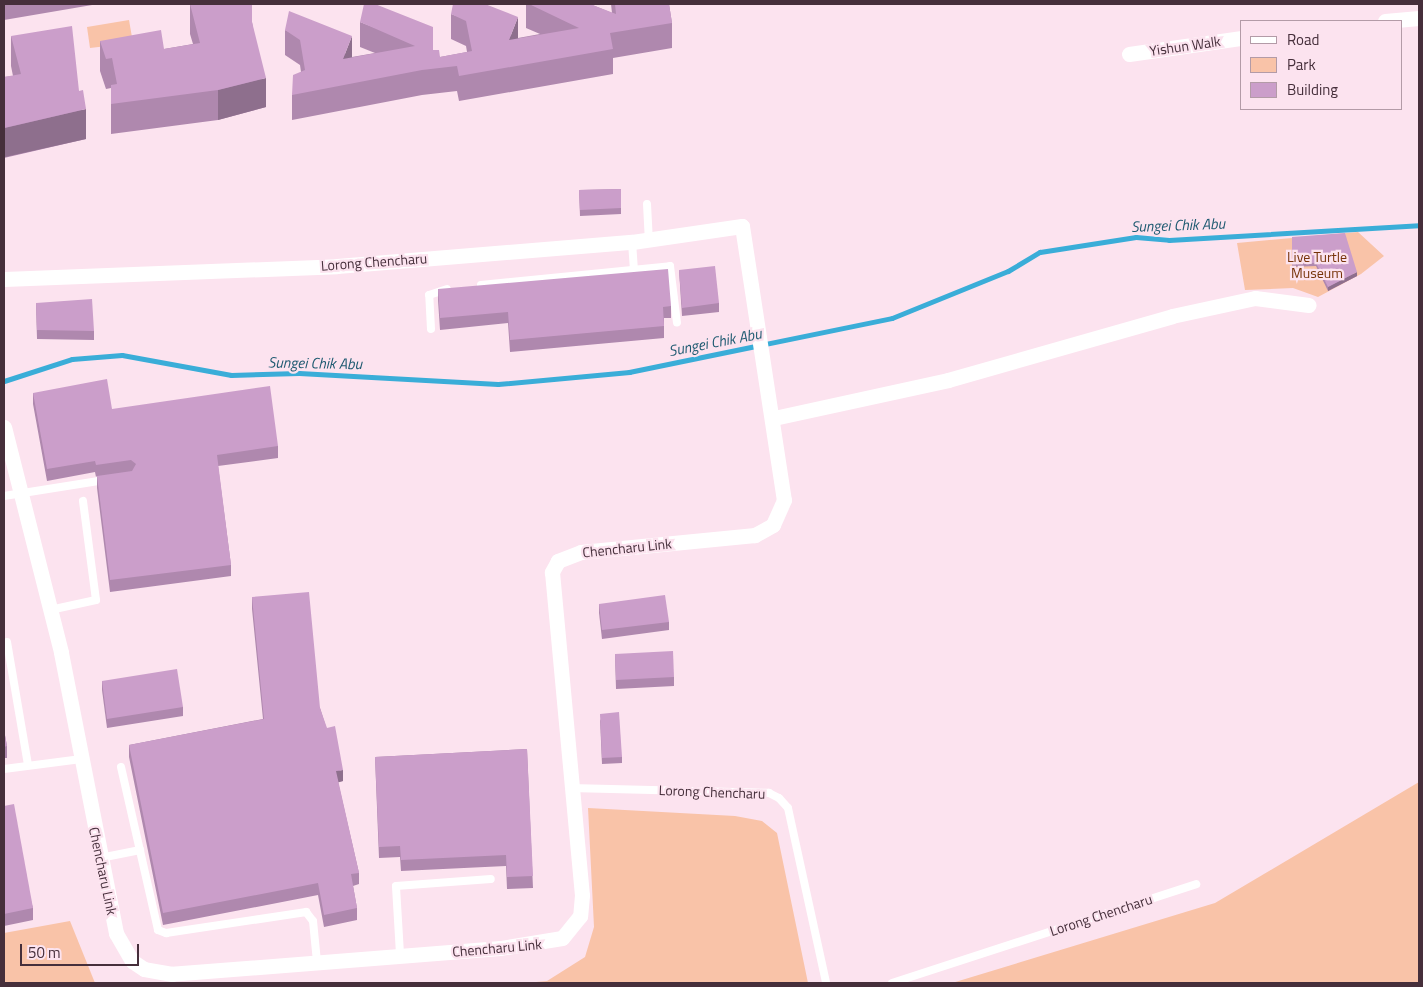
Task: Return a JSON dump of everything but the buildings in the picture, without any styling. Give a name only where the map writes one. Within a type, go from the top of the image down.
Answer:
[{"type":"street","points":[[1396,20],[1419,18]]},
{"type":"street","name":"Yishun Walk","points":[[1129,54],[1240,38]]},
{"type":"street","name":"Lorong Chencharu","points":[[4,279],[337,266],[632,242],[742,226]]},
{"type":"street","name":"Chencharu Link","points":[[4,427],[50,610],[116,933],[132,961],[144,970],[172,974],[400,954],[544,944],[573,928],[582,895],[570,788],[552,572],[558,562],[581,552],[766,531],[781,514],[784,500],[774,418],[742,226]]},
{"type":"street","points":[[774,418],[948,380],[1172,316],[1255,298],[1309,304]]},
{"type":"lane","points":[[647,204],[649,240]]},
{"type":"lane","points":[[632,242],[634,269]]},
{"type":"lane","points":[[471,286],[670,266],[677,323]]},
{"type":"lane","points":[[431,329],[430,292],[461,287]]},
{"type":"lane","points":[[4,496],[112,480]]},
{"type":"lane","points":[[50,610],[96,600],[83,502]]},
{"type":"lane","points":[[7,642],[28,766]]},
{"type":"lane","points":[[4,769],[81,759]]},
{"type":"lane","points":[[121,767],[158,930],[166,933],[306,912],[313,921],[317,962]]},
{"type":"lane","name":"Lorong Chencharu","points":[[570,788],[769,793],[779,798],[788,808],[826,983]]},
{"type":"lane","points":[[100,858],[140,850]]},
{"type":"lane","points":[[400,954],[396,886],[491,879]]},
{"type":"lane","name":"Lorong Chencharu","points":[[892,983],[1196,884]]},
{"type":"green space","points":[[129,20],[133,43],[90,48],[87,27]]},
{"type":"green space","name":"Live Turtle Museum","points":[[1358,232],[1384,256],[1361,274],[1318,297],[1293,288],[1245,290],[1237,243]]},
{"type":"green space","points":[[1419,782],[1419,983],[952,983],[1215,903]]},
{"type":"green space","points":[[588,808],[735,816],[762,821],[777,833],[808,983],[525,983],[547,981],[585,957],[594,927]]},
{"type":"green space","points":[[70,921],[95,983],[4,983],[4,933]]},
{"type":"waterway","name":"Sungei Chik Abu","points":[[4,381],[72,359],[122,355],[231,375],[299,373],[498,384],[629,372],[892,318],[1008,271],[1040,252],[1136,237],[1169,240],[1419,225]]}]
